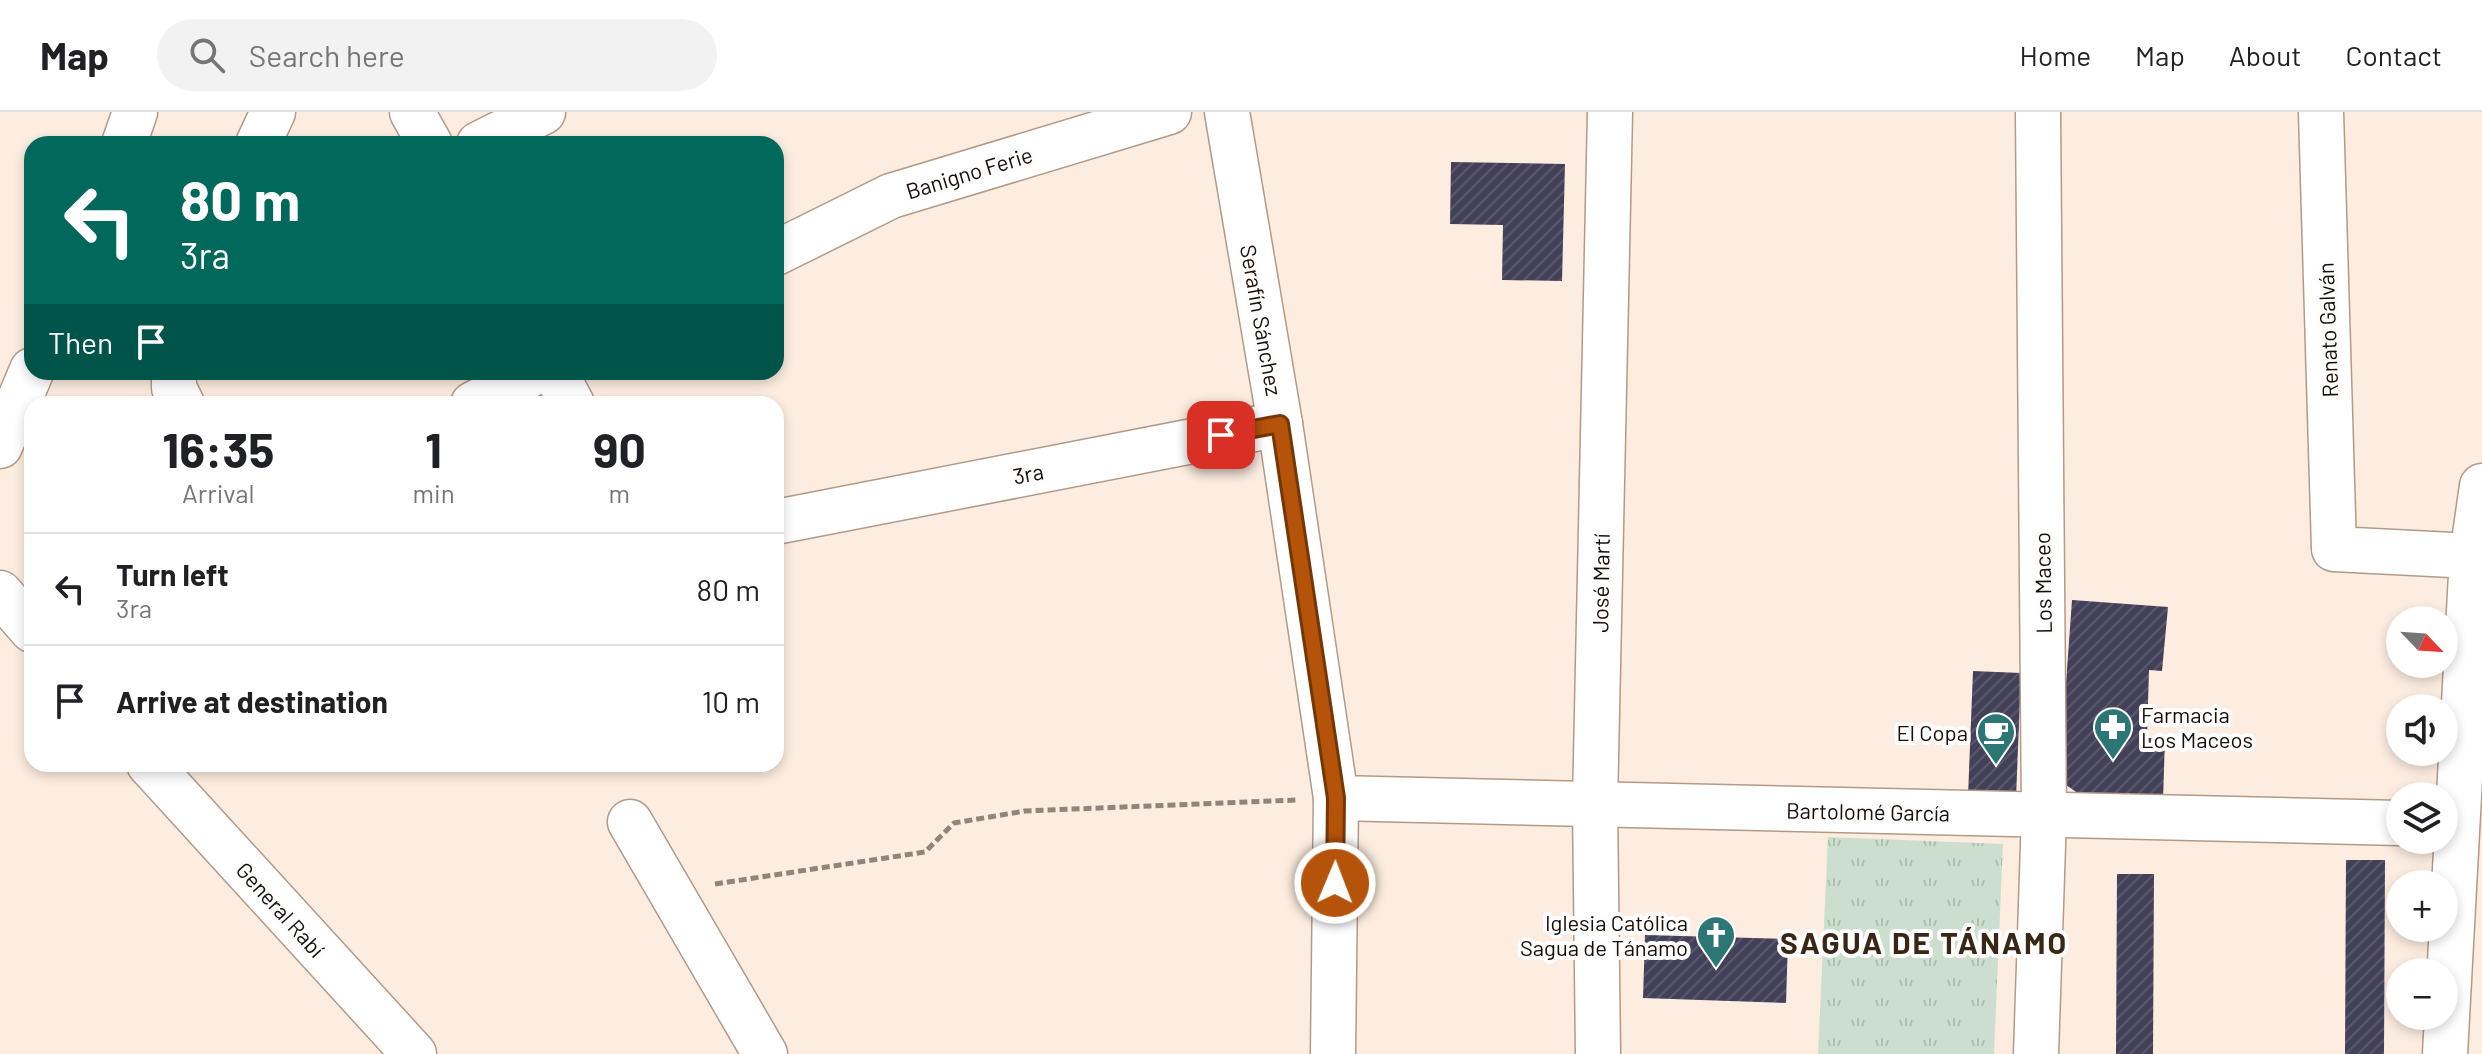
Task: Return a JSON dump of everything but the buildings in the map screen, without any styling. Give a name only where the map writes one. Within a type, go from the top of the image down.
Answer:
[{"type":"street","points":[[127,136],[135,112]]},
{"type":"street","points":[[262,136],[273,112]]},
{"type":"street","points":[[412,112],[426,136]]},
{"type":"street","points":[[495,136],[543,112]]},
{"type":"street","name":"Banigno Ferie","points":[[784,249],[891,196],[1169,112]]},
{"type":"street","name":"Serafín Sánchez","points":[[1227,112],[1280,424],[1336,798],[1333,1054]]},
{"type":"street","name":"José Martí","points":[[1598,1054],[1595,804],[1610,112]]},
{"type":"street","name":"Los Maceo","points":[[2036,1054],[2044,815],[2038,112]]},
{"type":"street","name":"Renato Galván","points":[[2321,112],[2334,549],[2472,556]]},
{"type":"street","points":[[0,446],[28,380]]},
{"type":"street","points":[[489,396],[520,380]]},
{"type":"street","name":"3ra","points":[[784,520],[1280,424]]},
{"type":"street","points":[[2445,1054],[2461,824],[2472,556],[2482,486]]},
{"type":"street","points":[[0,593],[24,621]]},
{"type":"street","name":"General Rabí","points":[[156,772],[414,1054]]},
{"type":"street","name":"Bartolomé García","points":[[1336,798],[2386,823]]},
{"type":"street","points":[[630,822],[765,1054]]},
{"type":"path","points":[[670,891],[925,852],[954,823],[1025,811],[1336,798]]},
{"type":"green space","points":[[1828,837],[2003,844],[1994,1054],[1818,1054]]},
{"type":"place","name":"Farmacia Los Maceos","points":[[2113,761]]},
{"type":"place","name":"El Copa","points":[[1996,766]]},
{"type":"place","name":"Iglesia Católica Sagua de Tánamo","points":[[1716,969]]},
{"type":"district","name":"SAGUA DE TÁNAMO","points":[[1924,942]]},
{"type":"route","points":[[1221,435],[1280,424],[1336,798],[1335,883]]}]
